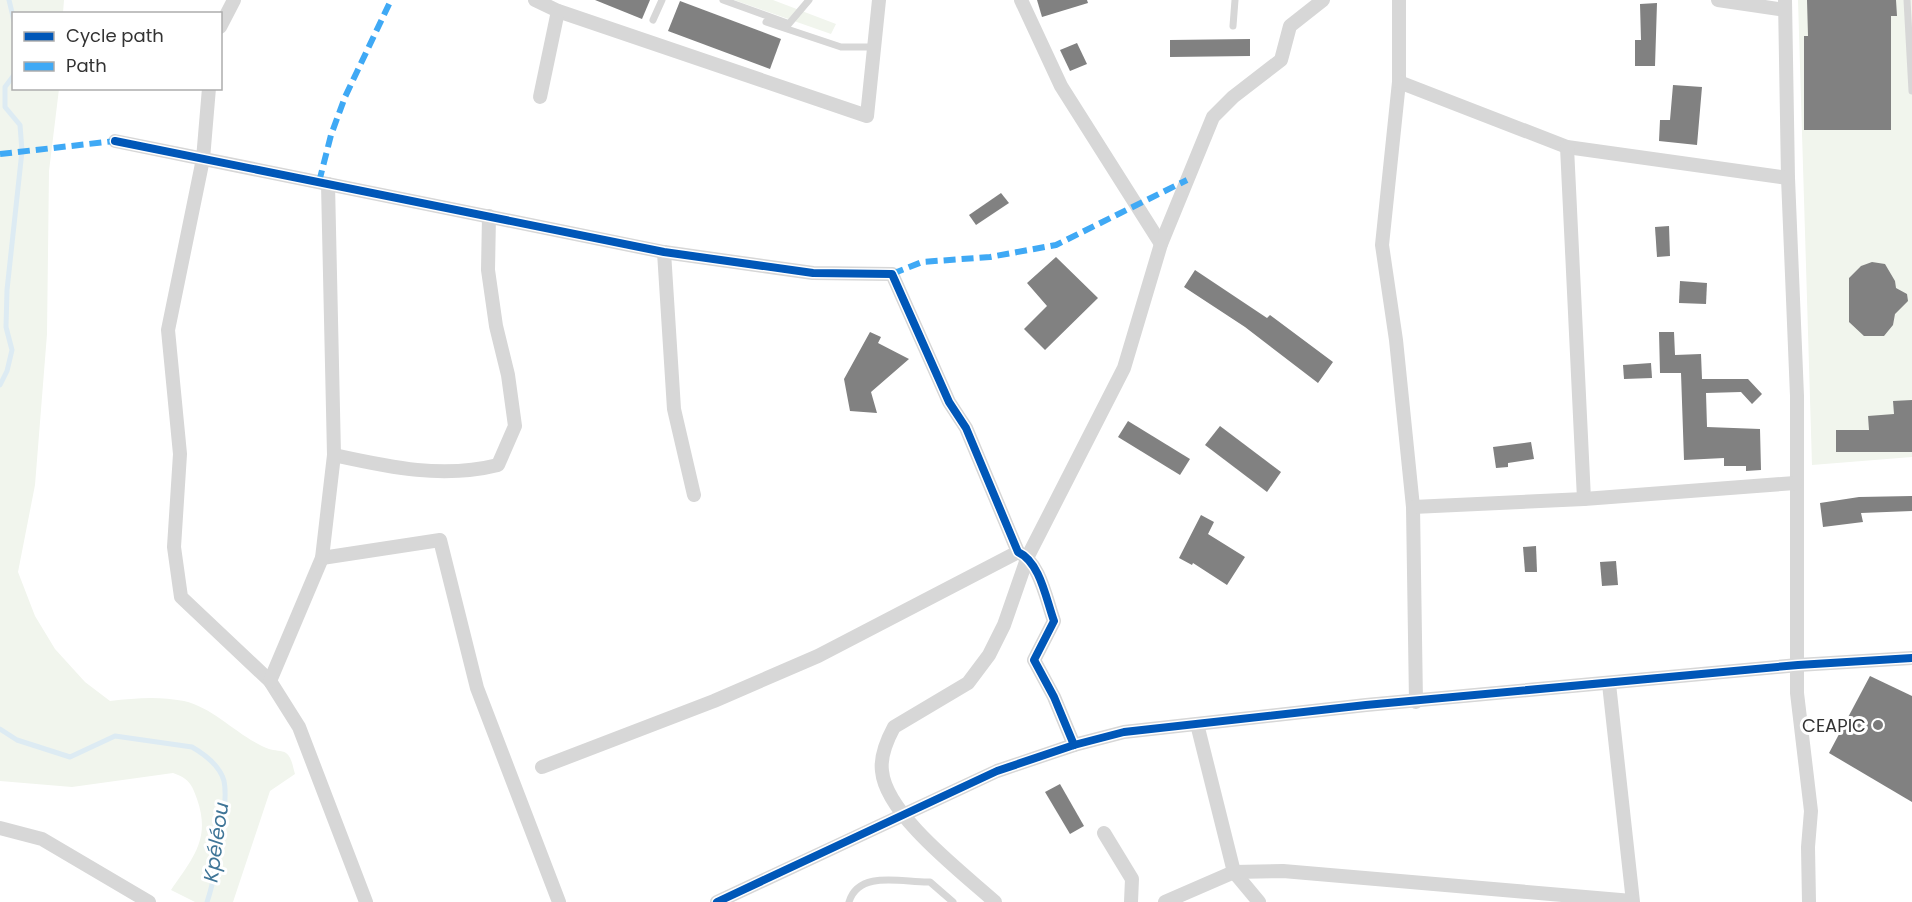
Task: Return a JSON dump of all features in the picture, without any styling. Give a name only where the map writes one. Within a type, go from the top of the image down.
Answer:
[{"type":"street","points":[[222,23],[234,0]]},
{"type":"street","points":[[535,0],[558,10],[867,116],[876,47],[879,0]]},
{"type":"street","points":[[1021,0],[1061,86],[1161,244]]},
{"type":"street","points":[[995,902],[901,816],[882,772],[888,739],[894,727],[950,696],[968,683],[989,655],[1004,625],[1023,554],[1124,368],[1161,244],[1213,117],[1233,97],[1281,60],[1290,26],[1323,0]]},
{"type":"street","points":[[1399,0],[1399,82],[1382,245],[1396,340],[1413,507],[1416,702]]},
{"type":"street","points":[[1718,0],[1785,5],[1788,178],[1797,396],[1795,483],[1797,693],[1811,811],[1808,847],[1809,902]]},
{"type":"street","points":[[540,97],[558,10]]},
{"type":"street","points":[[1399,82],[1567,147],[1788,178]]},
{"type":"street","points":[[209,90],[202,159],[168,330],[180,454],[174,547],[181,597],[270,681],[299,727],[366,902]]},
{"type":"street","points":[[115,141],[664,252],[813,273],[892,274],[949,402],[966,428],[1054,621],[1034,660],[1054,697],[1074,745]]},
{"type":"street","points":[[1567,147],[1584,499]]},
{"type":"street","points":[[270,681],[321,558],[334,455],[328,184]]},
{"type":"street","points":[[334,455],[420,472],[470,472],[498,465],[515,426],[508,375],[496,326],[488,270],[489,216]]},
{"type":"street","points":[[664,252],[674,409],[694,495]]},
{"type":"street","points":[[1413,507],[1584,499],[1795,483]]},
{"type":"street","points":[[321,558],[440,540],[477,688],[559,902]]},
{"type":"street","points":[[542,767],[714,701],[818,656],[1023,554]]},
{"type":"street","points":[[717,902],[997,771],[1074,745],[1124,732],[1798,665],[1912,658]]},
{"type":"street","points":[[1165,902],[1234,872],[1283,871],[1633,901],[1609,684]]},
{"type":"street","points":[[1197,724],[1234,872],[1259,902]]},
{"type":"street","points":[[0,828],[42,839],[149,902]]},
{"type":"street","points":[[1104,833],[1132,879],[1131,902]]},
{"type":"lane","points":[[653,20],[662,0]]},
{"type":"lane","points":[[723,0],[841,47],[876,47]]},
{"type":"lane","points":[[787,26],[809,0]]},
{"type":"lane","points":[[1233,26],[1235,0]]},
{"type":"lane","points":[[1907,0],[1912,91]]},
{"type":"lane","points":[[766,22],[787,26]]},
{"type":"lane","points":[[849,902],[851,894],[863,884],[878,879],[905,883],[930,882],[953,902]]},
{"type":"shaded area","points":[[0,0],[64,0],[63,12],[12,12],[12,90],[59,90],[49,171],[47,334],[35,485],[18,572],[35,616],[55,649],[85,682],[110,701],[165,698],[195,705],[258,744],[271,750],[284,752],[290,757],[295,774],[270,791],[233,902],[195,902],[171,890],[193,858],[201,837],[201,813],[195,794],[189,782],[182,777],[173,773],[72,787],[0,781]]},
{"type":"shaded area","points":[[734,0],[773,0],[836,24],[831,34]]},
{"type":"shaded area","points":[[1798,0],[1912,0],[1912,457],[1812,465]]},
{"type":"building","points":[[595,0],[650,0],[642,19]]},
{"type":"building","points":[[1037,0],[1087,0],[1088,3],[1042,17]]},
{"type":"building","points":[[1807,0],[1896,0],[1897,16],[1891,16],[1891,130],[1804,130],[1804,36],[1808,36]]},
{"type":"building","points":[[680,1],[781,39],[770,69],[668,31]]},
{"type":"building","points":[[1657,3],[1655,66],[1635,66],[1635,40],[1641,40],[1640,4]]},
{"type":"building","points":[[1250,39],[1250,56],[1170,57],[1170,40]]},
{"type":"building","points":[[1077,43],[1087,64],[1070,71],[1060,50]]},
{"type":"building","points":[[1673,85],[1702,87],[1697,145],[1659,141],[1660,120],[1670,120]]},
{"type":"building","points":[[1001,193],[1009,203],[976,225],[969,215]]},
{"type":"building","points":[[1669,226],[1670,256],[1657,257],[1655,227]]},
{"type":"building","points":[[1056,257],[1098,298],[1045,350],[1024,329],[1047,306],[1027,283]]},
{"type":"building","points":[[1872,262],[1885,264],[1895,281],[1896,288],[1907,294],[1908,301],[1895,314],[1893,325],[1884,336],[1864,336],[1849,322],[1849,278],[1861,266]]},
{"type":"building","points":[[1195,270],[1267,318],[1270,315],[1333,362],[1318,383],[1245,327],[1184,287]]},
{"type":"building","points":[[1680,281],[1707,283],[1706,304],[1679,303]]},
{"type":"building","points":[[870,332],[881,337],[878,343],[909,359],[871,392],[877,413],[850,411],[844,379]]},
{"type":"building","points":[[1659,332],[1674,332],[1675,355],[1701,354],[1702,379],[1748,379],[1762,394],[1752,404],[1741,392],[1706,393],[1707,427],[1760,429],[1761,470],[1746,471],[1746,466],[1724,466],[1724,458],[1684,460],[1681,373],[1660,373]]},
{"type":"building","points":[[1651,363],[1652,378],[1624,379],[1623,365]]},
{"type":"building","points":[[1912,400],[1912,452],[1836,452],[1836,430],[1869,430],[1868,416],[1894,414],[1893,401]]},
{"type":"building","points":[[1128,421],[1190,459],[1180,475],[1118,437]]},
{"type":"building","points":[[1220,426],[1281,472],[1267,492],[1205,445]]},
{"type":"building","points":[[1531,442],[1534,459],[1508,463],[1508,467],[1496,468],[1493,447]]},
{"type":"building","points":[[1912,496],[1912,511],[1861,513],[1863,522],[1823,527],[1820,503],[1859,497]]},
{"type":"building","points":[[1201,515],[1214,522],[1208,534],[1245,557],[1227,585],[1193,563],[1192,565],[1179,558]]},
{"type":"building","points":[[1536,546],[1537,572],[1525,572],[1523,547]]},
{"type":"building","points":[[1616,561],[1618,585],[1602,586],[1600,562]]},
{"type":"building","name":"CEAPIC","points":[[1870,676],[1912,696],[1912,802],[1829,753]]},
{"type":"building","points":[[1060,784],[1084,826],[1070,834],[1045,792]]},
{"type":"waterway","name":"Kpéléou","points":[[9,0],[12,13]]},
{"type":"waterway","name":"Kpéléou","points":[[0,385],[7,371],[12,350],[6,327],[7,290],[22,151],[20,125],[5,107],[5,87],[12,78]]},
{"type":"waterway","name":"Kpéléou","points":[[0,729],[17,740],[70,757],[115,736],[192,747],[206,757],[222,776],[225,792],[220,842],[207,902]]},
{"type":"marked path","points":[[319,182],[331,135],[345,97],[391,0]]},
{"type":"marked path","points":[[0,154],[115,141]]},
{"type":"marked path","points":[[892,274],[922,262],[990,257],[1056,245],[1187,180]]},
{"type":"cycle path","points":[[115,141],[664,252],[813,273],[892,274],[949,402],[966,428],[1018,552],[1032,564],[1041,582],[1054,621],[1034,660],[1054,697],[1074,745]]},
{"type":"cycle path","points":[[717,902],[997,771],[1074,745],[1124,732],[1366,705],[1798,665],[1912,658]]},
{"type":"place","name":"CEAPIC","points":[[1878,725]]}]
